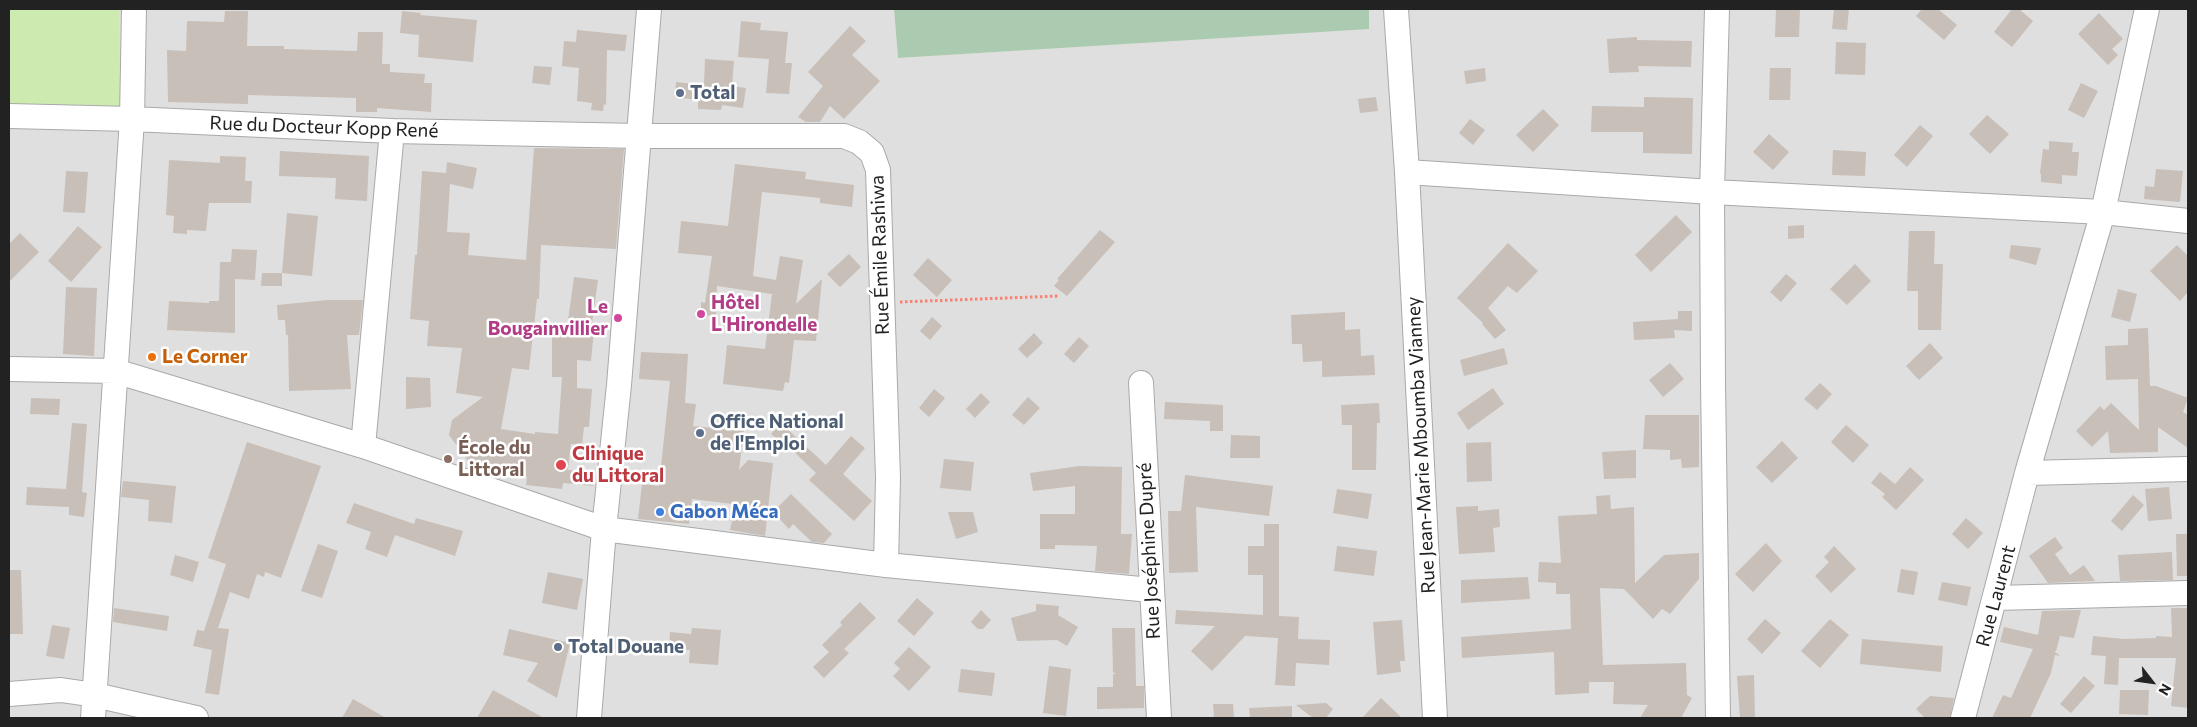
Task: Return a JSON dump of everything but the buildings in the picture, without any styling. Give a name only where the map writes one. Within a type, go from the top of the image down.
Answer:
[{"type":"street","points":[[93,718],[132,119],[134,9]]},
{"type":"street","points":[[589,718],[604,529],[619,385],[649,9]]},
{"type":"street","name":"Rue Jean-Marie Mboumba Vianney","points":[[1396,9],[1407,172],[1436,718]]},
{"type":"street","points":[[1717,9],[1712,192],[1718,718]]},
{"type":"street","name":"Rue Laurent","points":[[1963,718],[2027,473],[2103,212],[2147,9]]},
{"type":"street","name":"Rue du Docteur Kopp René","points":[[9,116],[132,119],[392,131],[640,136]]},
{"type":"street","points":[[363,446],[392,131]]},
{"type":"street","name":"Rue Émile Rashiwa","points":[[640,136],[844,136],[859,142],[872,153],[878,170],[888,478],[886,565]]},
{"type":"street","points":[[1407,172],[1712,192],[2103,212],[2188,221]]},
{"type":"street","points":[[9,369],[115,371],[363,446],[604,529],[886,565],[1151,590]]},
{"type":"street","name":"Rue Joséphine Dupré","points":[[1141,383],[1159,718]]},
{"type":"street","points":[[2027,473],[2188,469]]},
{"type":"street","points":[[1995,598],[2188,593]]},
{"type":"street","points":[[9,694],[61,690],[95,695],[196,718]]},
{"type":"path","points":[[882,303],[1059,296]]},
{"type":"shaded area","points":[[9,9],[894,9],[898,58],[1369,28],[1369,9],[2188,9],[2188,718],[9,718]]},
{"type":"green space","points":[[9,9],[119,9],[120,122],[9,119]]},
{"type":"green space","points":[[894,9],[1369,9],[1369,29],[898,58]]},
{"type":"place","name":"Total","points":[[680,93]]},
{"type":"place","name":"Hôtel L'Hirondelle","points":[[701,314]]},
{"type":"place","name":"Le Bougainvillier","points":[[618,318]]},
{"type":"place","name":"Le Corner","points":[[152,357]]},
{"type":"place","name":"Office National de l'Emploi","points":[[700,433]]},
{"type":"place","name":"École du Littoral","points":[[448,459]]},
{"type":"place","name":"Clinique du Littoral","points":[[561,465]]},
{"type":"place","name":"Gabon Méca","points":[[660,512]]},
{"type":"place","name":"Total Douane","points":[[558,647]]}]
